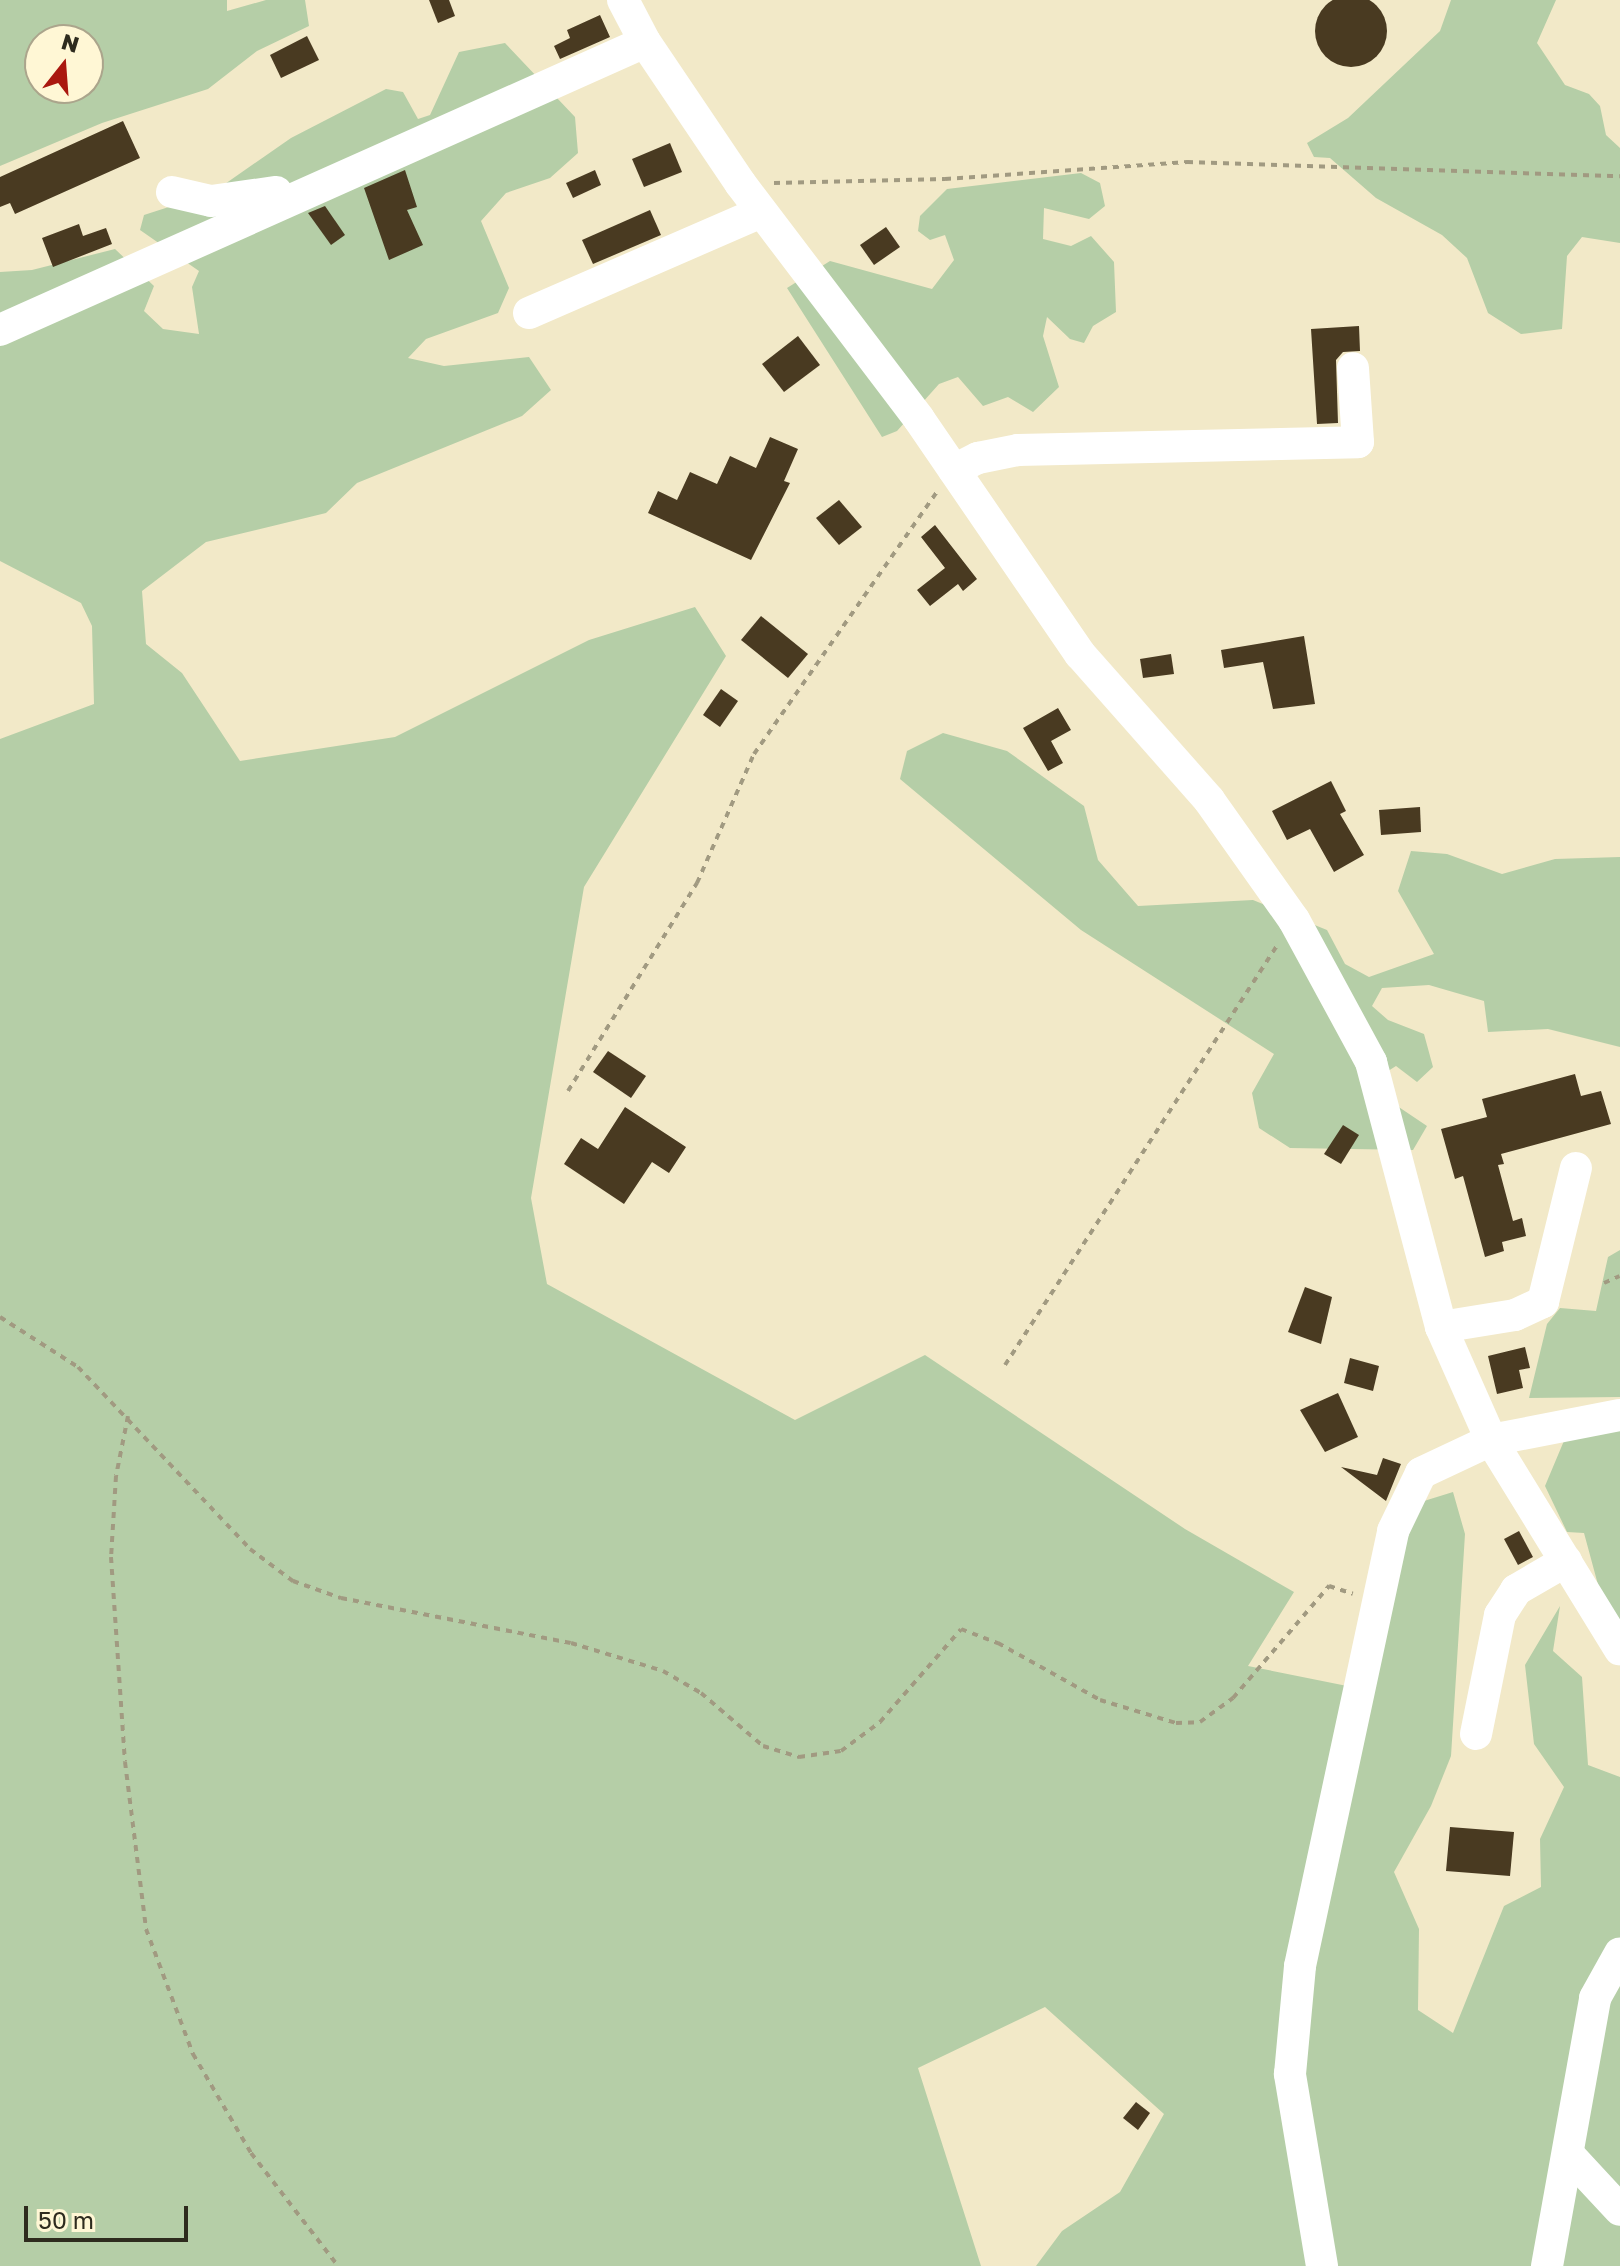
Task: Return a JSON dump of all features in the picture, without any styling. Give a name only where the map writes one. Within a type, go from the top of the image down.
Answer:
[{"type":"street","points":[[623,0],[645,42],[740,183],[954,470],[1080,654],[1209,800],[1294,920],[1371,1062],[1441,1327],[1491,1440],[1620,1650]]},
{"type":"street","points":[[0,330],[311,187],[645,42]]},
{"type":"street","points":[[172,192],[211,201],[311,187]]},
{"type":"street","points":[[529,313],[761,212]]},
{"type":"street","points":[[954,470],[978,458],[1018,450],[1358,442],[1353,368]]},
{"type":"street","points":[[1441,1327],[1515,1315],[1543,1302],[1576,1168]]},
{"type":"street","points":[[1322,2266],[1290,2074],[1302,1953],[1331,1836],[1374,1601],[1393,1531],[1421,1473],[1491,1440],[1620,1415]]},
{"type":"street","points":[[1476,1734],[1500,1615],[1516,1590],[1566,1561]]},
{"type":"street","points":[[1547,2266],[1595,1998],[1620,1953]]},
{"type":"street","points":[[1568,2154],[1620,2210]]},
{"type":"path","points":[[740,183],[929,180],[1187,162],[1620,176]]},
{"type":"path","points":[[568,1091],[697,883],[754,754],[954,470]]},
{"type":"path","points":[[1005,1365],[1294,920]]},
{"type":"path","points":[[1604,1283],[1620,1276]]},
{"type":"path","points":[[0,1317],[78,1367],[128,1416],[250,1549],[293,1581],[341,1598],[556,1639],[663,1671],[701,1693],[763,1746],[799,1757],[841,1751],[880,1722],[961,1629],[998,1643],[1100,1700],[1176,1723],[1200,1722],[1233,1698],[1329,1586],[1374,1601]]},
{"type":"path","points":[[128,1416],[116,1476],[111,1557],[125,1762],[146,1929],[193,2054],[251,2153],[338,2266]]},
{"type":"green space","points":[[0,0],[227,0],[227,11],[266,0],[305,0],[309,26],[257,51],[208,89],[102,123],[0,166]]},
{"type":"green space","points":[[1451,0],[1556,0],[1537,43],[1565,85],[1589,94],[1600,106],[1606,135],[1620,148],[1620,243],[1582,237],[1567,256],[1562,329],[1521,334],[1488,313],[1467,258],[1442,235],[1376,198],[1330,158],[1314,157],[1307,143],[1348,118],[1440,31]]},
{"type":"green space","points":[[505,43],[575,117],[578,153],[550,178],[506,193],[481,221],[509,288],[498,313],[426,339],[408,358],[444,366],[529,357],[551,390],[522,416],[357,483],[326,513],[206,542],[142,591],[146,644],[182,673],[240,761],[395,737],[589,640],[695,607],[726,656],[584,887],[531,1198],[547,1284],[795,1420],[925,1355],[1185,1529],[1294,1592],[1248,1666],[1367,1690],[1403,1527],[1424,1501],[1453,1492],[1465,1534],[1451,1756],[1431,1806],[1394,1872],[1419,1929],[1418,2010],[1453,2033],[1504,1906],[1541,1887],[1540,1839],[1564,1787],[1534,1744],[1525,1665],[1560,1606],[1553,1651],[1582,1677],[1588,1765],[1620,1777],[1620,2266],[1036,2266],[1062,2231],[1120,2192],[1164,2114],[1045,2007],[918,2068],[981,2266],[0,2266],[0,739],[94,704],[92,626],[81,603],[0,561],[0,272],[32,270],[115,249],[154,286],[144,311],[163,329],[199,334],[192,287],[199,271],[140,230],[144,215],[212,193],[291,138],[386,89],[403,92],[418,119],[430,115],[459,52]]},
{"type":"green space","points":[[1081,173],[1100,183],[1105,206],[1089,219],[1044,208],[1043,239],[1071,246],[1091,236],[1114,262],[1116,312],[1093,326],[1084,343],[1070,339],[1047,317],[1043,336],[1059,387],[1033,412],[1008,397],[983,406],[958,377],[939,384],[897,431],[882,437],[787,288],[830,261],[932,289],[954,260],[945,235],[930,240],[918,231],[920,216],[947,189]]},
{"type":"green space","points":[[943,733],[1007,751],[1084,806],[1098,860],[1138,906],[1253,900],[1327,930],[1345,964],[1369,977],[1434,954],[1398,891],[1411,851],[1447,854],[1502,874],[1555,859],[1620,857],[1620,1047],[1548,1029],[1488,1032],[1484,1001],[1429,985],[1382,988],[1372,1006],[1388,1020],[1424,1034],[1433,1067],[1417,1082],[1396,1066],[1366,1085],[1427,1126],[1413,1150],[1290,1148],[1259,1128],[1252,1093],[1274,1054],[1081,930],[900,779],[907,751]]},
{"type":"green space","points":[[1620,1250],[1620,1397],[1529,1398],[1547,1324],[1560,1308],[1596,1311],[1608,1257]]},
{"type":"green space","points":[[1620,1423],[1620,1666],[1584,1533],[1567,1532],[1545,1486],[1566,1436]]},
{"type":"building","points":[[1351,-5],[1371,1],[1381,11],[1387,31],[1381,51],[1371,61],[1351,67],[1331,61],[1321,51],[1315,31],[1321,11],[1331,1]]},
{"type":"building","points":[[429,0],[449,0],[455,16],[438,23]]},
{"type":"building","points":[[600,15],[610,37],[560,59],[554,46],[570,38],[567,30]]},
{"type":"building","points":[[307,36],[319,60],[281,78],[270,55]]},
{"type":"building","points":[[123,121],[140,158],[15,214],[10,203],[0,207],[0,177]]},
{"type":"building","points":[[670,143],[682,172],[644,187],[632,159]]},
{"type":"building","points":[[405,170],[417,207],[407,210],[423,245],[389,260],[364,188]]},
{"type":"building","points":[[595,170],[601,185],[573,198],[566,183]]},
{"type":"building","points":[[325,206],[345,235],[331,245],[308,213]]},
{"type":"building","points":[[650,210],[661,235],[593,264],[582,240]]},
{"type":"building","points":[[79,224],[83,236],[106,228],[112,244],[53,267],[42,238]]},
{"type":"building","points":[[886,227],[900,247],[874,265],[860,245]]},
{"type":"building","points":[[1359,326],[1360,351],[1343,352],[1336,360],[1338,423],[1317,424],[1311,329]]},
{"type":"building","points":[[798,336],[820,365],[784,392],[762,364]]},
{"type":"building","points":[[770,437],[798,449],[784,481],[790,483],[751,560],[648,513],[658,491],[677,500],[690,472],[717,484],[730,456],[756,468]]},
{"type":"building","points":[[839,500],[862,527],[839,545],[816,518]]},
{"type":"building","points":[[935,525],[977,579],[963,591],[958,584],[930,606],[917,590],[945,568],[921,537]]},
{"type":"building","points":[[761,616],[808,654],[788,678],[741,640]]},
{"type":"building","points":[[1304,636],[1315,704],[1273,709],[1263,662],[1224,668],[1221,650]]},
{"type":"building","points":[[1171,654],[1174,674],[1143,678],[1140,659]]},
{"type":"building","points":[[721,689],[738,701],[720,727],[703,715]]},
{"type":"building","points":[[1058,708],[1071,730],[1051,741],[1063,763],[1048,771],[1023,728]]},
{"type":"building","points":[[1331,781],[1346,811],[1340,814],[1364,855],[1334,872],[1310,829],[1287,840],[1272,811]]},
{"type":"building","points":[[1420,807],[1421,832],[1381,835],[1379,810]]},
{"type":"building","points":[[608,1051],[646,1076],[631,1098],[593,1072]]},
{"type":"building","points":[[1575,1074],[1581,1096],[1601,1091],[1611,1124],[1501,1154],[1504,1164],[1498,1165],[1513,1221],[1522,1218],[1526,1236],[1502,1242],[1504,1251],[1485,1257],[1463,1176],[1455,1179],[1441,1129],[1487,1117],[1482,1099]]},
{"type":"building","points":[[625,1107],[686,1147],[669,1173],[652,1162],[624,1204],[564,1164],[581,1138],[598,1149]]},
{"type":"building","points":[[1343,1125],[1359,1135],[1341,1164],[1324,1154]]},
{"type":"building","points":[[1305,1287],[1332,1297],[1321,1344],[1288,1332]]},
{"type":"building","points":[[1525,1347],[1530,1368],[1519,1370],[1523,1388],[1497,1394],[1488,1356]]},
{"type":"building","points":[[1350,1358],[1379,1366],[1373,1391],[1344,1383]]},
{"type":"building","points":[[1338,1393],[1358,1437],[1325,1452],[1300,1410]]},
{"type":"building","points":[[1383,1458],[1401,1464],[1386,1501],[1341,1467],[1377,1475]]},
{"type":"building","points":[[1519,1531],[1533,1557],[1518,1565],[1504,1539]]},
{"type":"building","points":[[1450,1827],[1514,1832],[1510,1876],[1446,1871]]},
{"type":"building","points":[[1136,2102],[1150,2113],[1138,2130],[1123,2118]]}]
